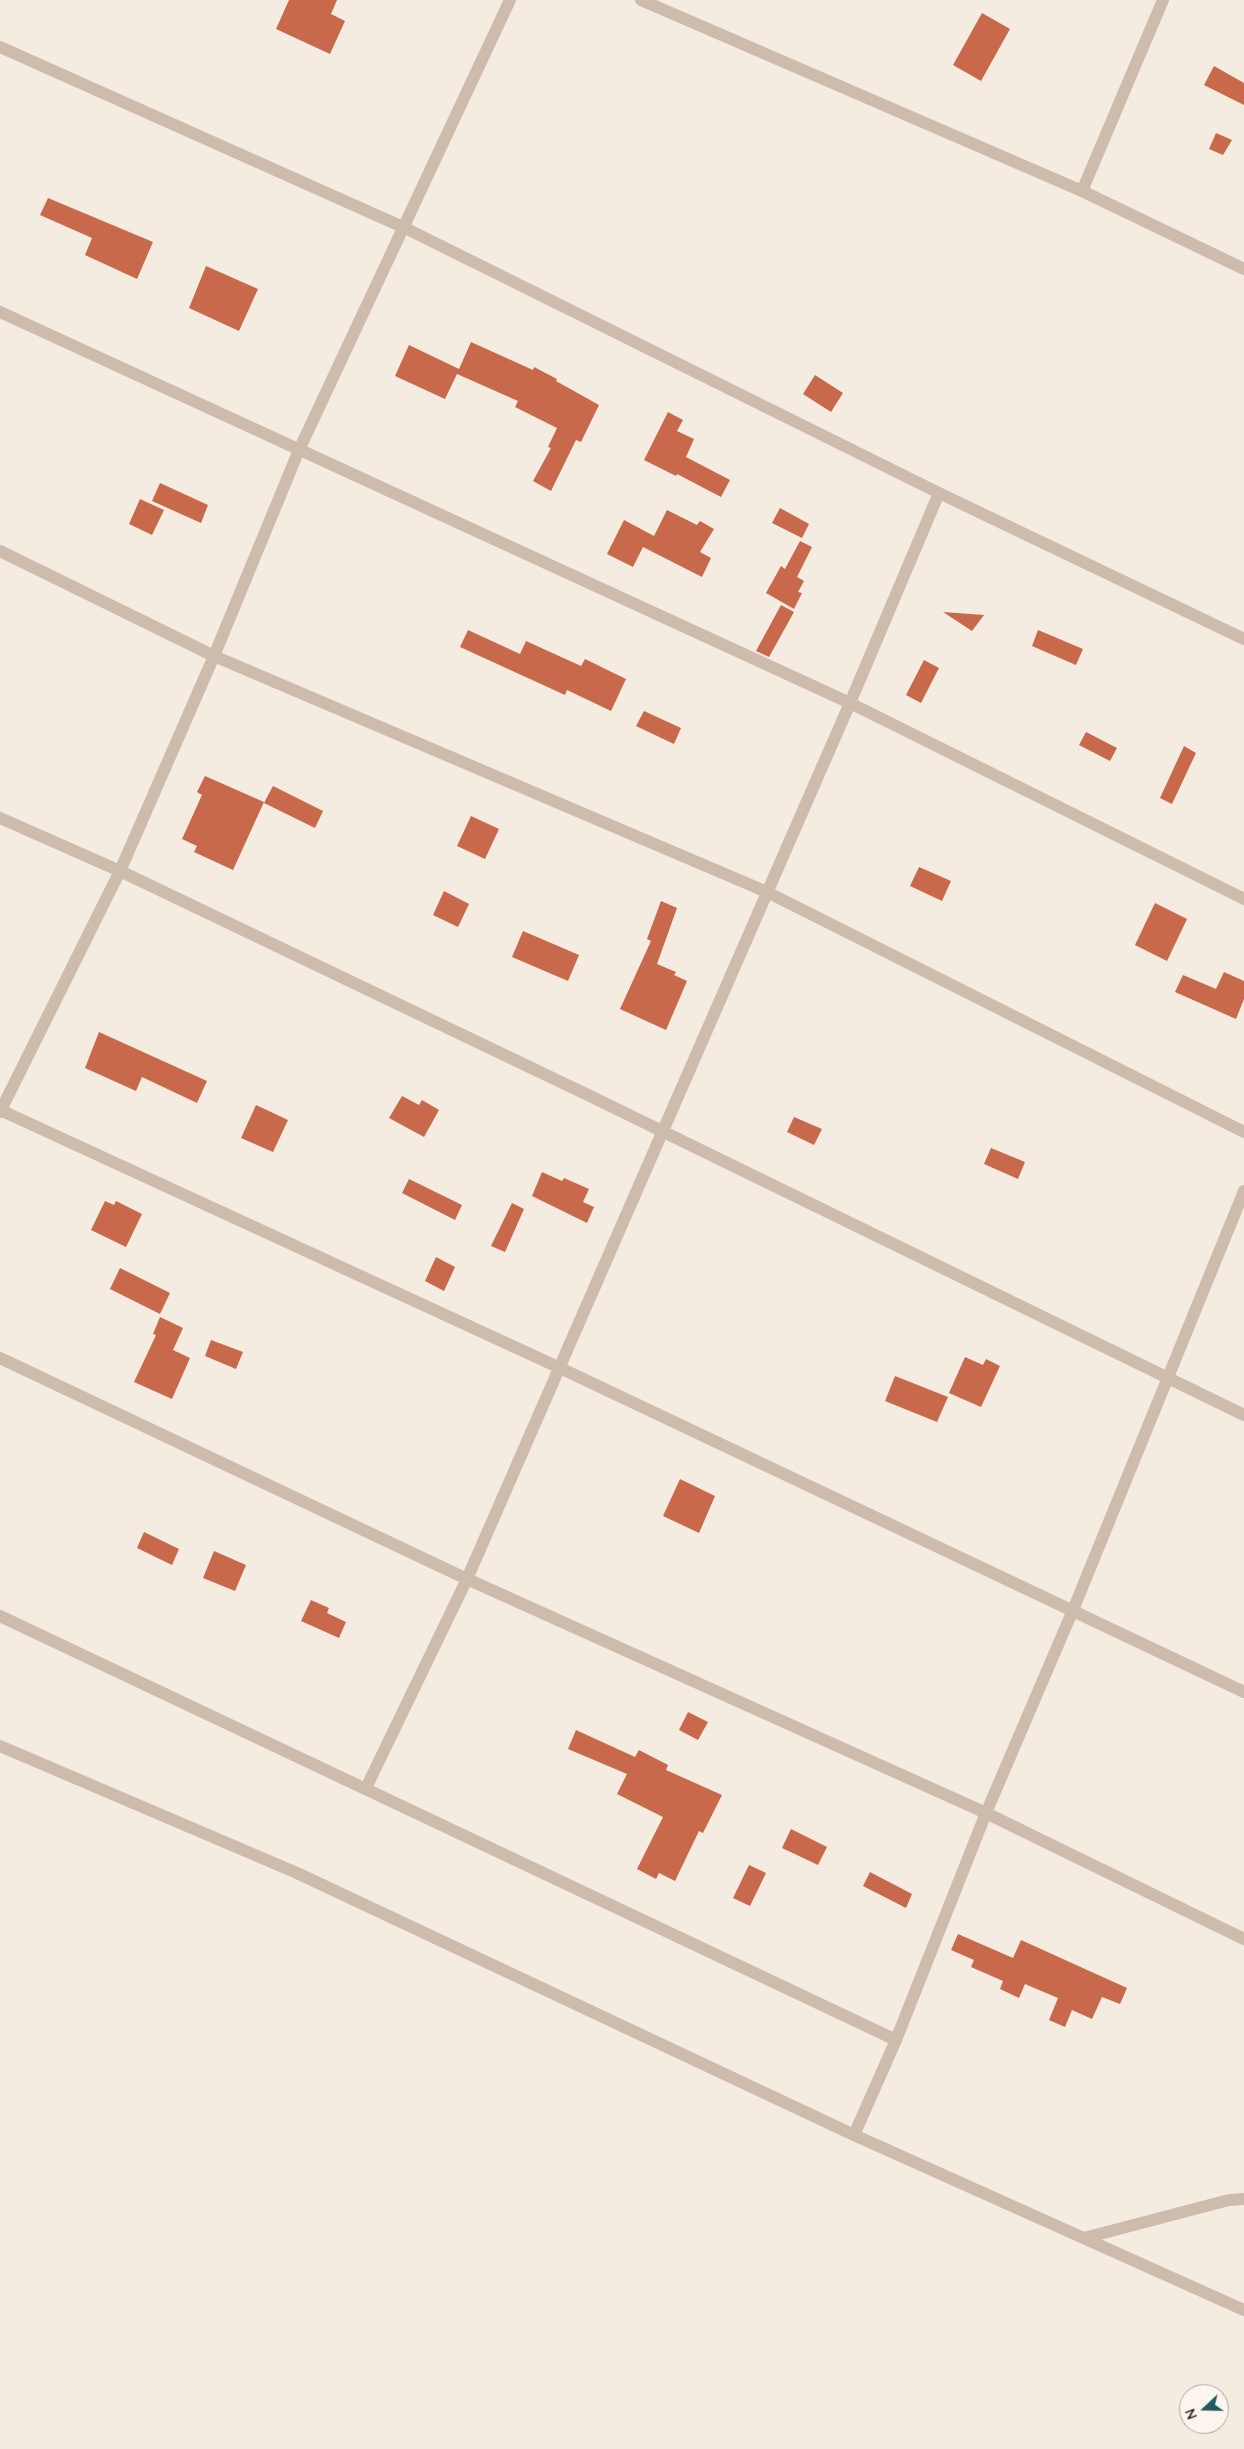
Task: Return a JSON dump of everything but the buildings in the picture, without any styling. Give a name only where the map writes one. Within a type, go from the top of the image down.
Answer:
[{"type":"street","points":[[510,0],[405,228],[299,450],[214,656],[120,871],[0,1111],[558,1367],[1244,1692]]},
{"type":"street","points":[[641,0],[1082,191],[1244,269]]},
{"type":"street","points":[[1082,191],[1163,0]]},
{"type":"street","points":[[0,47],[405,228],[939,493],[1244,639]]},
{"type":"street","points":[[0,312],[850,703],[1244,899]]},
{"type":"street","points":[[366,1788],[467,1579],[558,1367],[850,703],[939,493]]},
{"type":"street","points":[[0,551],[214,656],[767,892],[1244,1132]]},
{"type":"street","points":[[0,818],[120,871],[1244,1415]]},
{"type":"street","points":[[854,2135],[896,2040],[986,1813],[1073,1610],[1244,1190]]},
{"type":"street","points":[[0,1358],[467,1579],[986,1813],[1244,1939]]},
{"type":"street","points":[[0,1616],[896,2040]]},
{"type":"street","points":[[0,1746],[297,1873],[854,2135],[1244,2310]]},
{"type":"street","points":[[1084,2238],[1229,2200],[1244,2199]]}]
